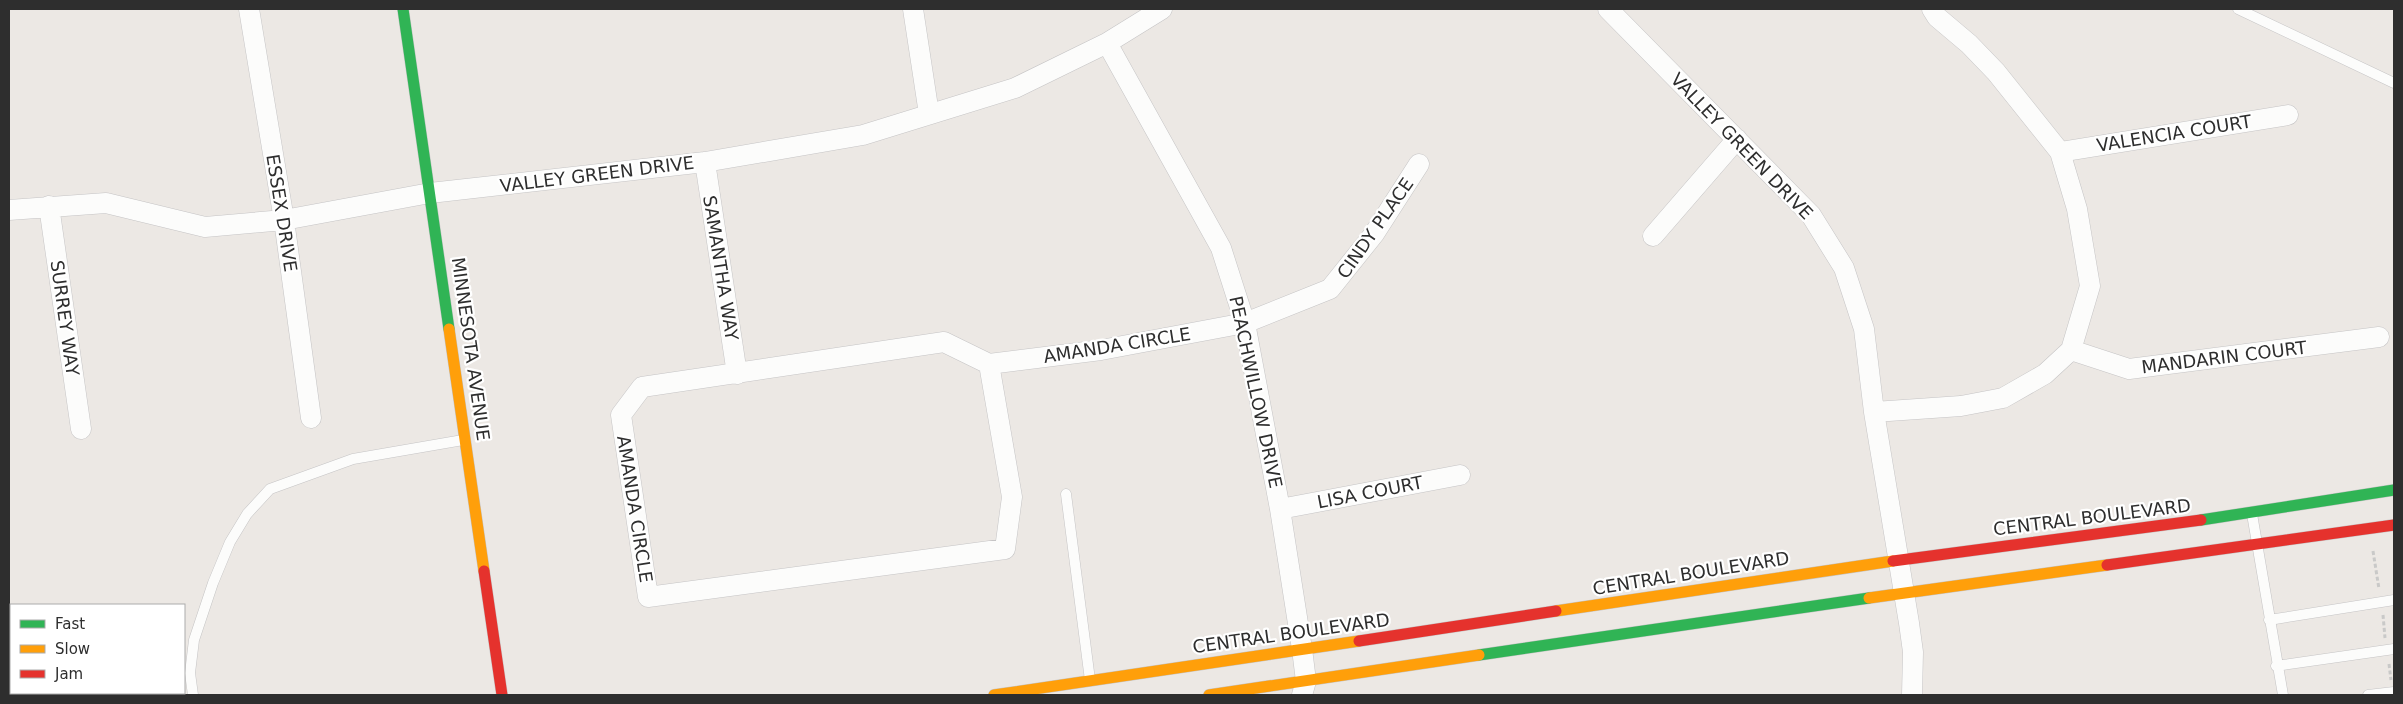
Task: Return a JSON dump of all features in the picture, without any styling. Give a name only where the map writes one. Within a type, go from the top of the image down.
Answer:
[{"type":"street","name":"ESSEX DRIVE","points":[[249,9],[284,220],[311,418]]},
{"type":"street","name":"MINNESOTA AVENUE","points":[[403,9],[467,439],[502,695]]},
{"type":"street","points":[[913,9],[929,114]]},
{"type":"street","name":"VALLEY GREEN DRIVE","points":[[9,210],[106,203],[205,227],[284,220],[430,193],[705,162],[863,135],[1015,88],[1107,43],[1162,9]]},
{"type":"street","name":"VALLEY GREEN DRIVE","points":[[1608,9],[1811,215],[1844,268],[1864,329],[1874,412],[1913,652],[1912,695]]},
{"type":"street","points":[[1874,412],[1961,406],[2003,398],[2045,374],[2071,350],[2090,286],[2077,209],[2060,152],[1996,72],[1969,44],[1937,17],[1932,9]]},
{"type":"street","name":"PEACHWILLOW DRIVE","points":[[1107,43],[1221,248],[1245,323],[1280,509],[1308,690]]},
{"type":"street","name":"VALENCIA COURT","points":[[2060,152],[2288,115]]},
{"type":"street","points":[[1653,236],[1736,139]]},
{"type":"street","name":"SAMANTHA WAY","points":[[705,162],[737,374]]},
{"type":"street","name":"CINDY PLACE","points":[[1245,323],[1330,289],[1374,234],[1420,164]]},
{"type":"street","name":"SURREY WAY","points":[[49,206],[81,430]]},
{"type":"street","name":"AMANDA CIRCLE","points":[[989,364],[1012,497],[1005,549],[648,597],[621,416],[642,387],[944,342],[989,364],[1101,350],[1245,323]]},
{"type":"street","name":"MANDARIN COURT","points":[[2071,350],[2129,370],[2379,336]]},
{"type":"street","name":"LISA COURT","points":[[1280,509],[1460,475]]},
{"type":"street","name":"CENTRAL BOULEVARD","points":[[994,695],[1899,560],[2252,514],[2394,490]]},
{"type":"street","points":[[1209,695],[1308,690],[1904,594],[2256,546],[2394,525]]},
{"type":"lane","points":[[2238,9],[2394,83]]},
{"type":"lane","points":[[193,695],[190,674],[194,640],[213,582],[230,542],[243,521],[270,489],[353,459],[467,439]]},
{"type":"lane","points":[[1066,494],[1090,681]]},
{"type":"lane","points":[[2252,514],[2282,695]]},
{"type":"lane","points":[[2269,620],[2394,600]]},
{"type":"lane","points":[[2276,666],[2394,649]]},
{"type":"lane","points":[[2368,695],[2394,692]]},
{"type":"path","points":[[2372,546],[2379,591]]},
{"type":"path","points":[[2382,614],[2385,638]]},
{"type":"path","points":[[2388,660],[2391,680]]},
{"type":"traffic: fast","points":[[403,9],[449,329]]},
{"type":"traffic: fast","points":[[2201,520],[2394,490]]},
{"type":"traffic: fast","points":[[1479,655],[1869,598]]},
{"type":"traffic: slow","points":[[449,329],[484,571]]},
{"type":"traffic: slow","points":[[1556,611],[1893,561]]},
{"type":"traffic: slow","points":[[1869,598],[2107,565]]},
{"type":"traffic: slow","points":[[994,695],[1359,641]]},
{"type":"traffic: slow","points":[[1209,695],[1479,655]]},
{"type":"traffic: jam","points":[[1893,561],[2201,520]]},
{"type":"traffic: jam","points":[[2107,565],[2394,525]]},
{"type":"traffic: jam","points":[[484,571],[502,695]]},
{"type":"traffic: jam","points":[[1359,641],[1556,611]]}]
